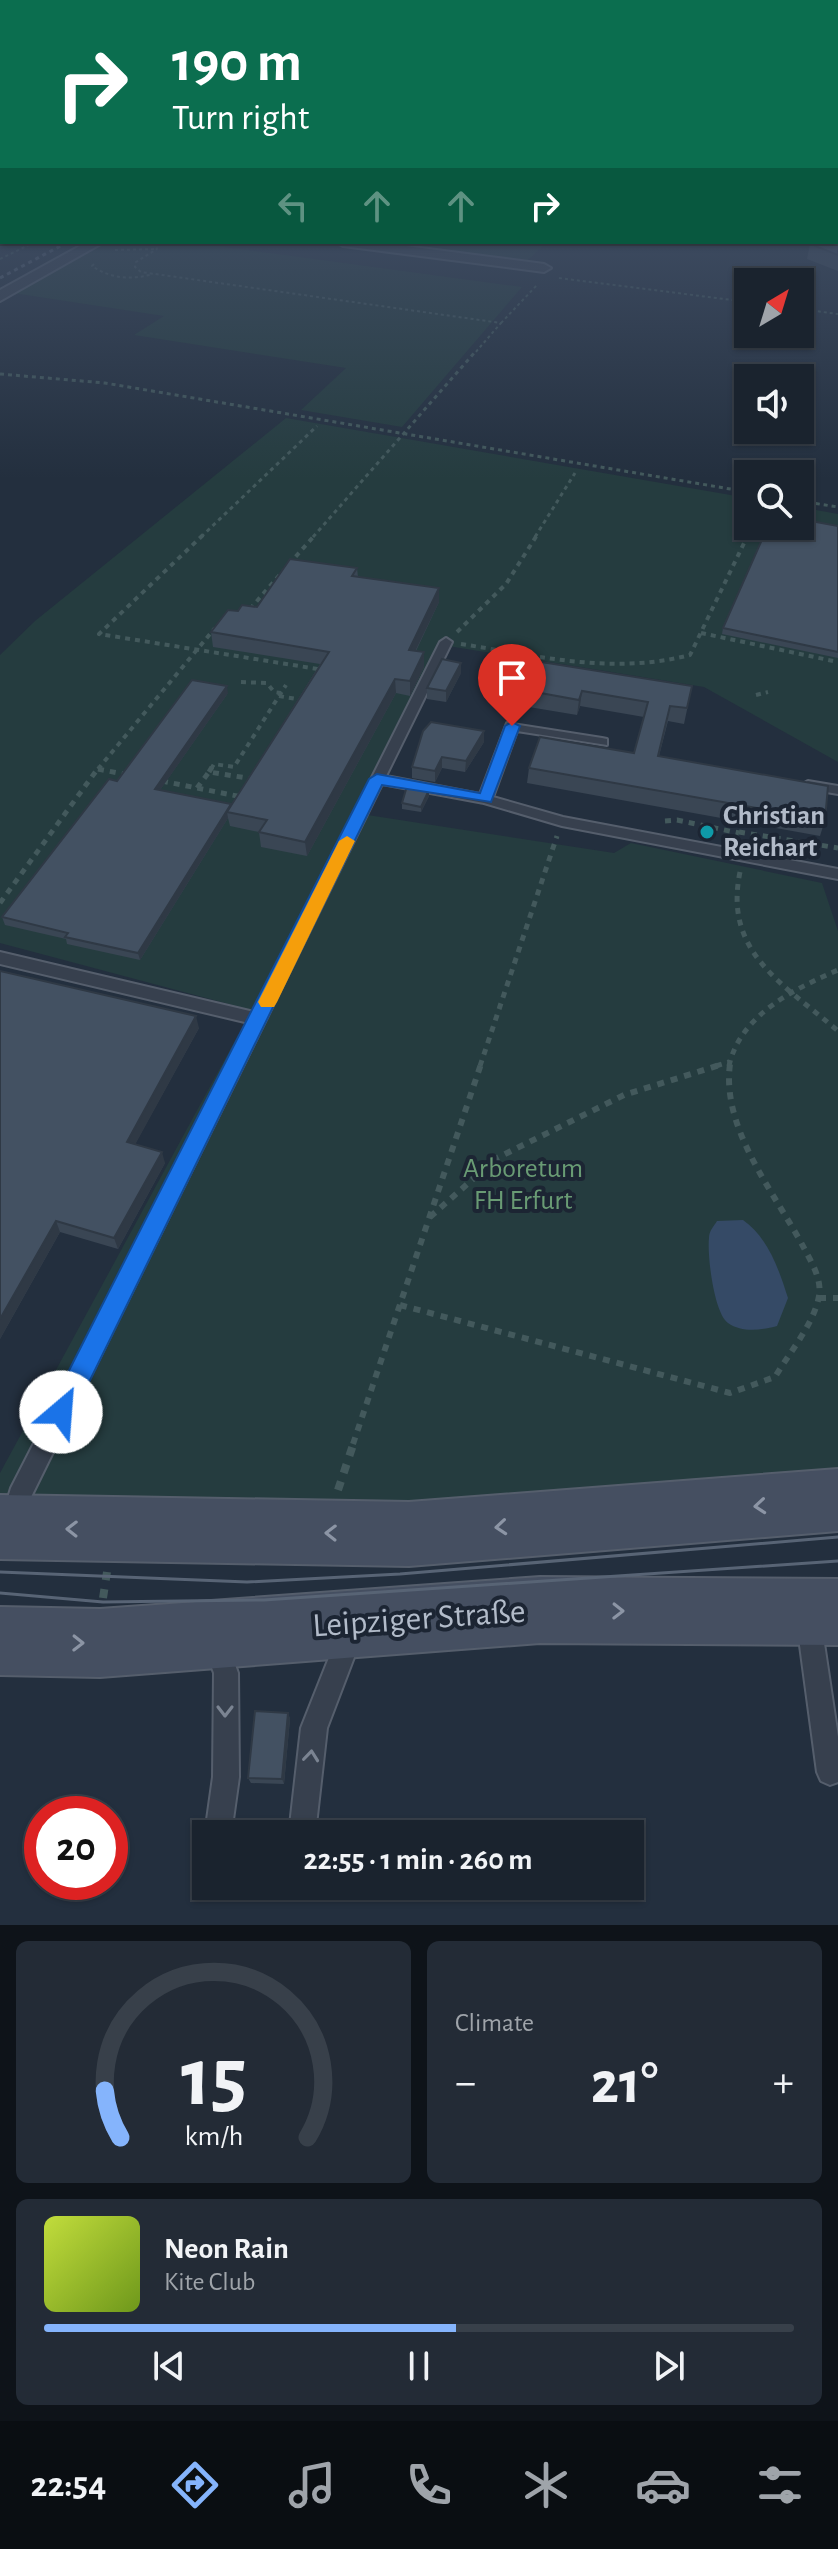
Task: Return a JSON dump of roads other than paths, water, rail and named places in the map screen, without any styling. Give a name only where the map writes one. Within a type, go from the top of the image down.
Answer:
[{"type":"main road","points":[[5,1527],[409,1534],[838,1500]]},
{"type":"main road","name":"Leipziger Straße","points":[[0,1641],[100,1643],[212,1636],[356,1621],[540,1610],[823,1613]]},
{"type":"lane","points":[[5,1527],[446,642]]},
{"type":"lane","points":[[485,799],[512,726],[602,742]]},
{"type":"lane","points":[[377,779],[485,799],[562,821],[838,874]]},
{"type":"lane","points":[[796,783],[838,790]]},
{"type":"lane","points":[[0,958],[259,1019]]},
{"type":"lane","points":[[823,1613],[830,1772]]},
{"type":"lane","points":[[304,1820],[314,1728],[356,1621]]},
{"type":"lane","points":[[212,1636],[226,1673],[226,1777],[220,1820]]},
{"type":"water","points":[[743,1220],[766,1245],[788,1298],[777,1326],[746,1329],[728,1323],[715,1296],[710,1270],[710,1233],[717,1221]]},
{"type":"tram line","points":[[0,1572],[247,1582],[400,1574],[838,1537]]},
{"type":"tram line","points":[[0,1593],[103,1602],[264,1600],[838,1561]]},
{"type":"place","name":"Christian Reichart","points":[[707,832]]},
{"type":"park label","name":"Arboretum FH Erfurt","points":[[523,1185]]}]
